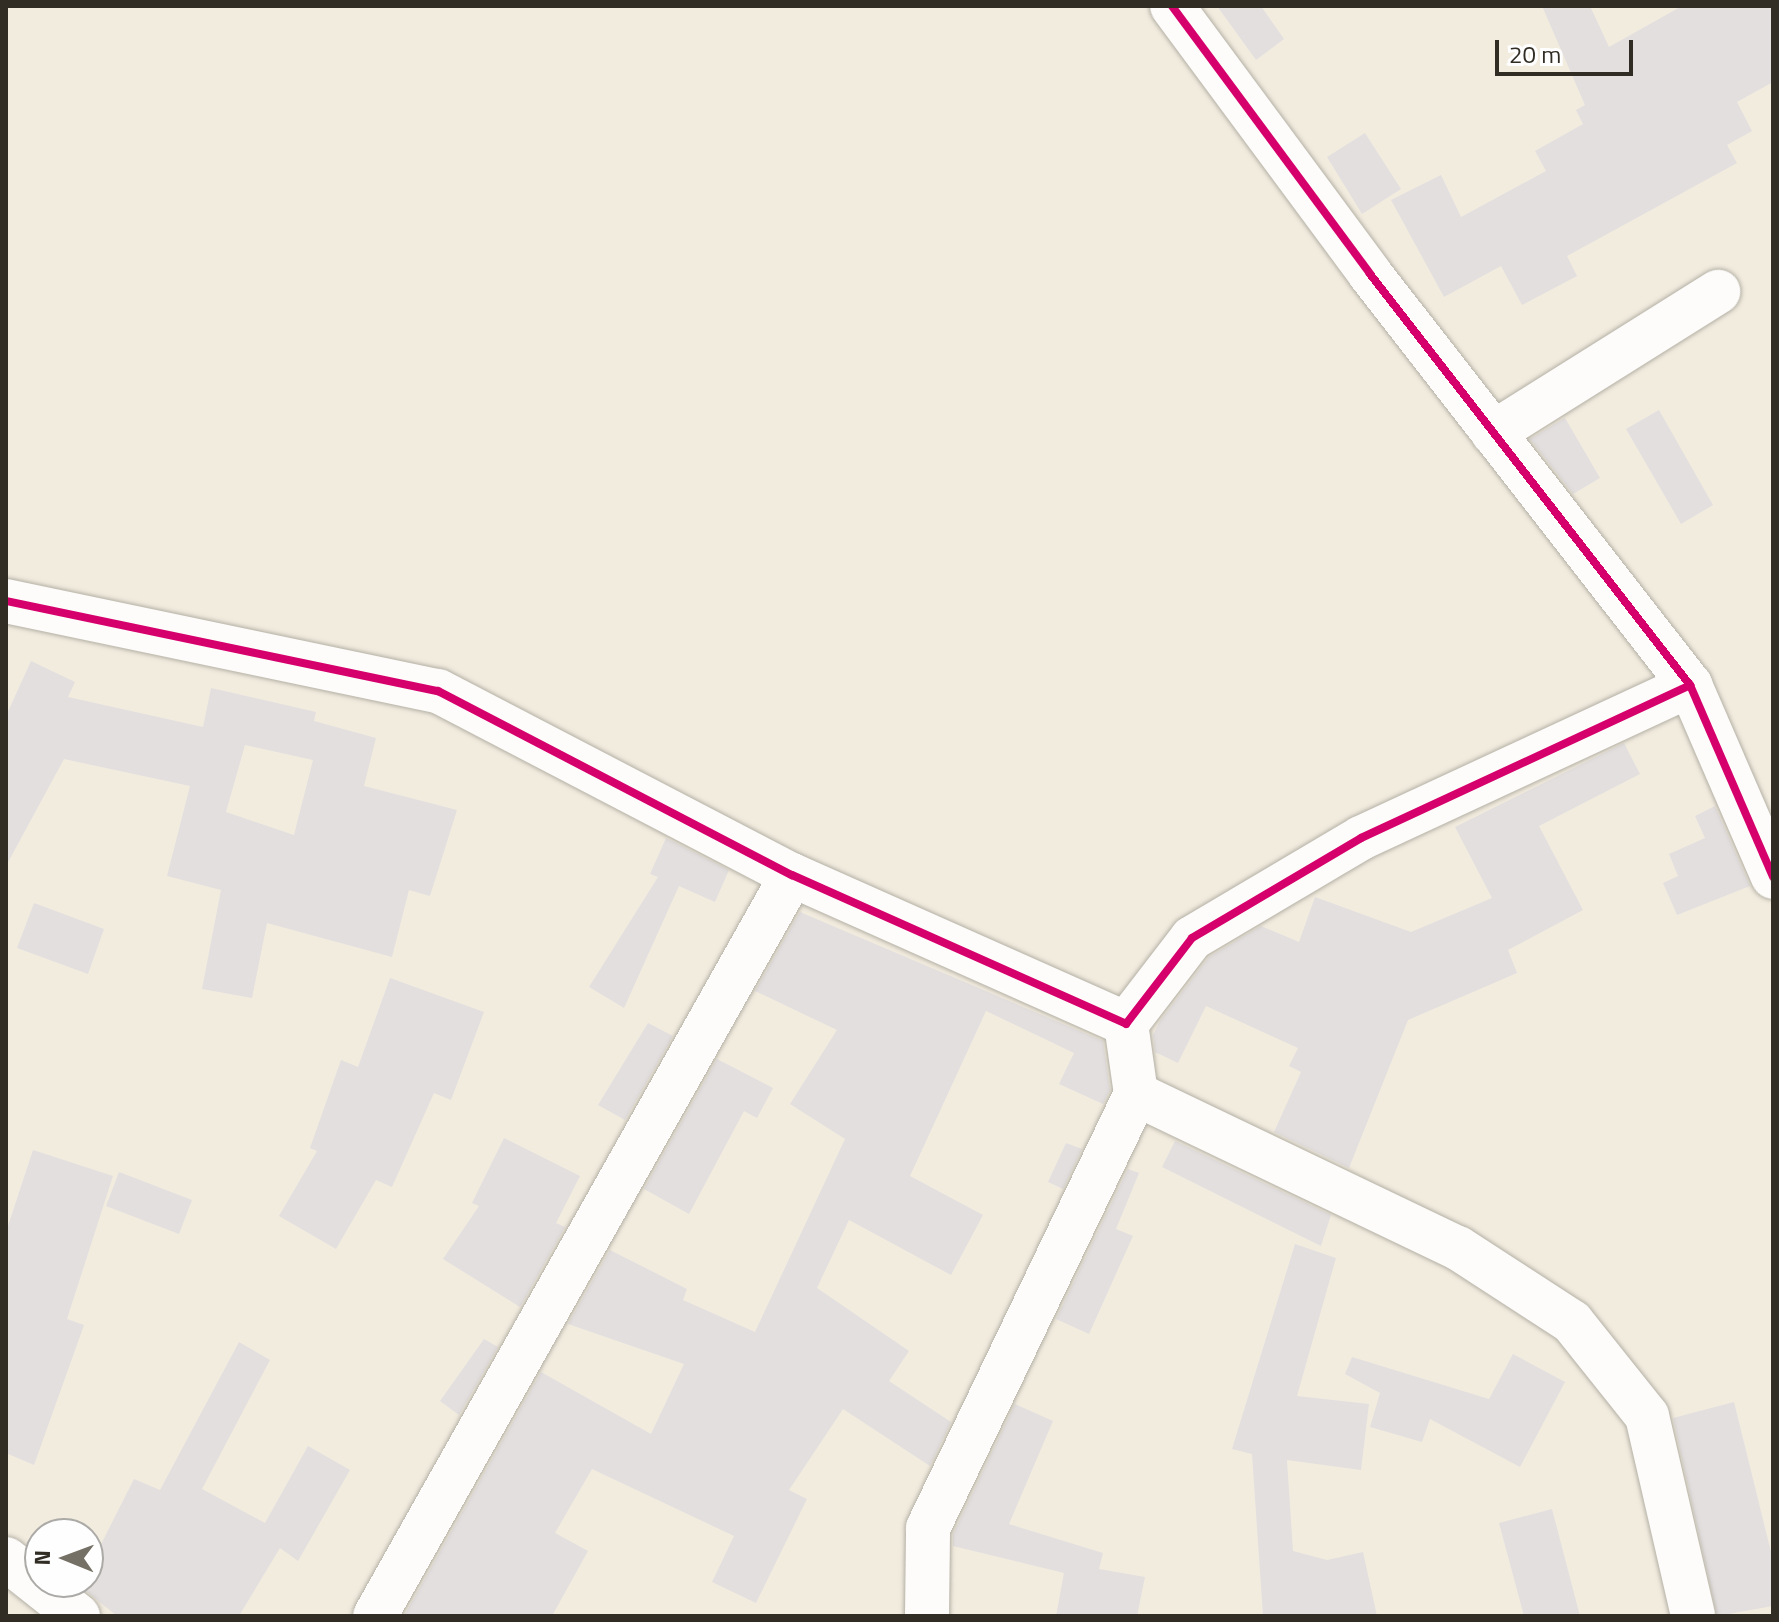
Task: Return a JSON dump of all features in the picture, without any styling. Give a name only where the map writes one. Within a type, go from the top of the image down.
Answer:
[{"type":"street","points":[[1172,6],[1493,433],[1690,685],[1771,863]]},
{"type":"street","points":[[1493,433],[1718,292]]},
{"type":"street","points":[[6,601],[438,691],[792,875],[1126,1024]]},
{"type":"street","points":[[927,1616],[928,1528],[1136,1094],[1126,1024],[1192,938],[1361,838],[1690,685]]},
{"type":"street","points":[[375,1616],[792,875]]},
{"type":"street","points":[[1136,1094],[1458,1248],[1572,1322],[1647,1416],[1693,1616]]},
{"type":"street","points":[[6,1559],[78,1616]]},
{"type":"building","points":[[1217,6],[1261,6],[1284,39],[1256,60]]},
{"type":"building","points":[[1542,6],[1590,6],[1609,47],[1682,6],[1773,6],[1773,82],[1737,102],[1752,131],[1727,145],[1737,163],[1567,256],[1577,276],[1522,305],[1501,266],[1444,297],[1391,200],[1441,175],[1461,217],[1546,171],[1535,151],[1583,124],[1576,110],[1585,105]]},
{"type":"building","points":[[1365,133],[1401,189],[1362,214],[1327,157]]},
{"type":"building","points":[[1659,410],[1713,505],[1681,524],[1626,429]]},
{"type":"building","points":[[1565,418],[1600,478],[1573,494],[1530,439]]},
{"type":"building","points":[[31,661],[75,682],[68,697],[203,727],[211,688],[316,712],[314,721],[376,738],[364,786],[457,810],[430,896],[409,890],[392,957],[267,923],[252,998],[202,989],[221,890],[167,876],[190,786],[64,759],[6,866],[6,716]],"holes":[[[245,745],[313,760],[294,835],[226,812]]]},
{"type":"building","points":[[1624,743],[1640,774],[1539,826],[1583,910],[1508,950],[1517,973],[1408,1020],[1349,1168],[1274,1132],[1301,1072],[1289,1066],[1298,1048],[1206,1006],[1178,1063],[1155,1052],[1153,1035],[1160,1021],[1209,957],[1261,926],[1299,942],[1315,897],[1411,932],[1492,898],[1455,827]]},
{"type":"building","points":[[1715,806],[1750,886],[1677,915],[1663,883],[1678,876],[1669,854],[1705,838],[1695,816]]},
{"type":"building","points":[[666,838],[729,870],[715,902],[679,886],[624,1008],[589,987],[658,877],[650,874]]},
{"type":"building","points":[[34,903],[104,929],[88,974],[17,948]]},
{"type":"building","points":[[800,912],[1103,1041],[1110,1090],[1103,1104],[1059,1084],[1074,1053],[986,1011],[910,1176],[983,1215],[951,1275],[849,1220],[817,1288],[909,1351],[889,1381],[951,1422],[930,1466],[843,1409],[789,1490],[807,1499],[756,1603],[712,1582],[734,1536],[592,1469],[555,1533],[588,1551],[552,1616],[404,1616],[541,1372],[651,1434],[684,1364],[568,1324],[610,1250],[687,1289],[683,1300],[755,1332],[845,1139],[790,1104],[837,1030],[755,991]]},
{"type":"building","points":[[390,978],[484,1012],[451,1100],[434,1093],[392,1187],[376,1180],[336,1249],[279,1216],[317,1151],[310,1148],[341,1060],[358,1067]]},
{"type":"building","points":[[648,1023],[673,1036],[625,1120],[598,1105]]},
{"type":"building","points":[[717,1059],[773,1088],[757,1118],[744,1111],[689,1214],[644,1189]]},
{"type":"building","points":[[504,1138],[580,1176],[556,1223],[565,1227],[520,1307],[443,1259],[479,1206],[472,1203]]},
{"type":"building","points":[[1175,1141],[1331,1215],[1321,1246],[1162,1167]]},
{"type":"building","points":[[1066,1143],[1082,1149],[1063,1189],[1048,1182]]},
{"type":"building","points":[[33,1150],[113,1176],[67,1319],[84,1325],[34,1465],[6,1453],[6,1232]]},
{"type":"building","points":[[1128,1169],[1139,1173],[1116,1229],[1133,1236],[1089,1334],[1056,1319]]},
{"type":"building","points":[[119,1172],[192,1200],[179,1234],[106,1206]]},
{"type":"building","points":[[1295,1244],[1336,1258],[1297,1396],[1369,1404],[1361,1470],[1287,1460],[1293,1551],[1327,1560],[1363,1552],[1377,1616],[1263,1616],[1252,1454],[1232,1449]]},
{"type":"building","points":[[484,1339],[498,1347],[459,1415],[440,1401]]},
{"type":"building","points":[[239,1342],[270,1360],[202,1489],[265,1523],[308,1446],[350,1470],[298,1561],[280,1548],[239,1616],[117,1616],[95,1598],[104,1598],[104,1538],[134,1479],[160,1490]]},
{"type":"building","points":[[1513,1354],[1565,1382],[1520,1467],[1430,1419],[1422,1442],[1370,1427],[1380,1393],[1345,1374],[1352,1357],[1489,1399]]},
{"type":"building","points":[[1734,1402],[1773,1560],[1773,1606],[1717,1616],[1673,1418]]},
{"type":"building","points":[[1015,1404],[1053,1421],[1009,1524],[1103,1553],[1099,1569],[1145,1577],[1137,1616],[1056,1616],[1064,1573],[953,1546],[953,1534]]},
{"type":"building","points":[[1552,1509],[1580,1616],[1524,1616],[1499,1523]]},
{"type":"cycle path","points":[[1172,6],[1370,274],[1690,685],[1773,877]]},
{"type":"cycle path","points":[[6,601],[438,691],[792,875],[1126,1024],[1192,938],[1361,838],[1690,685]]}]
